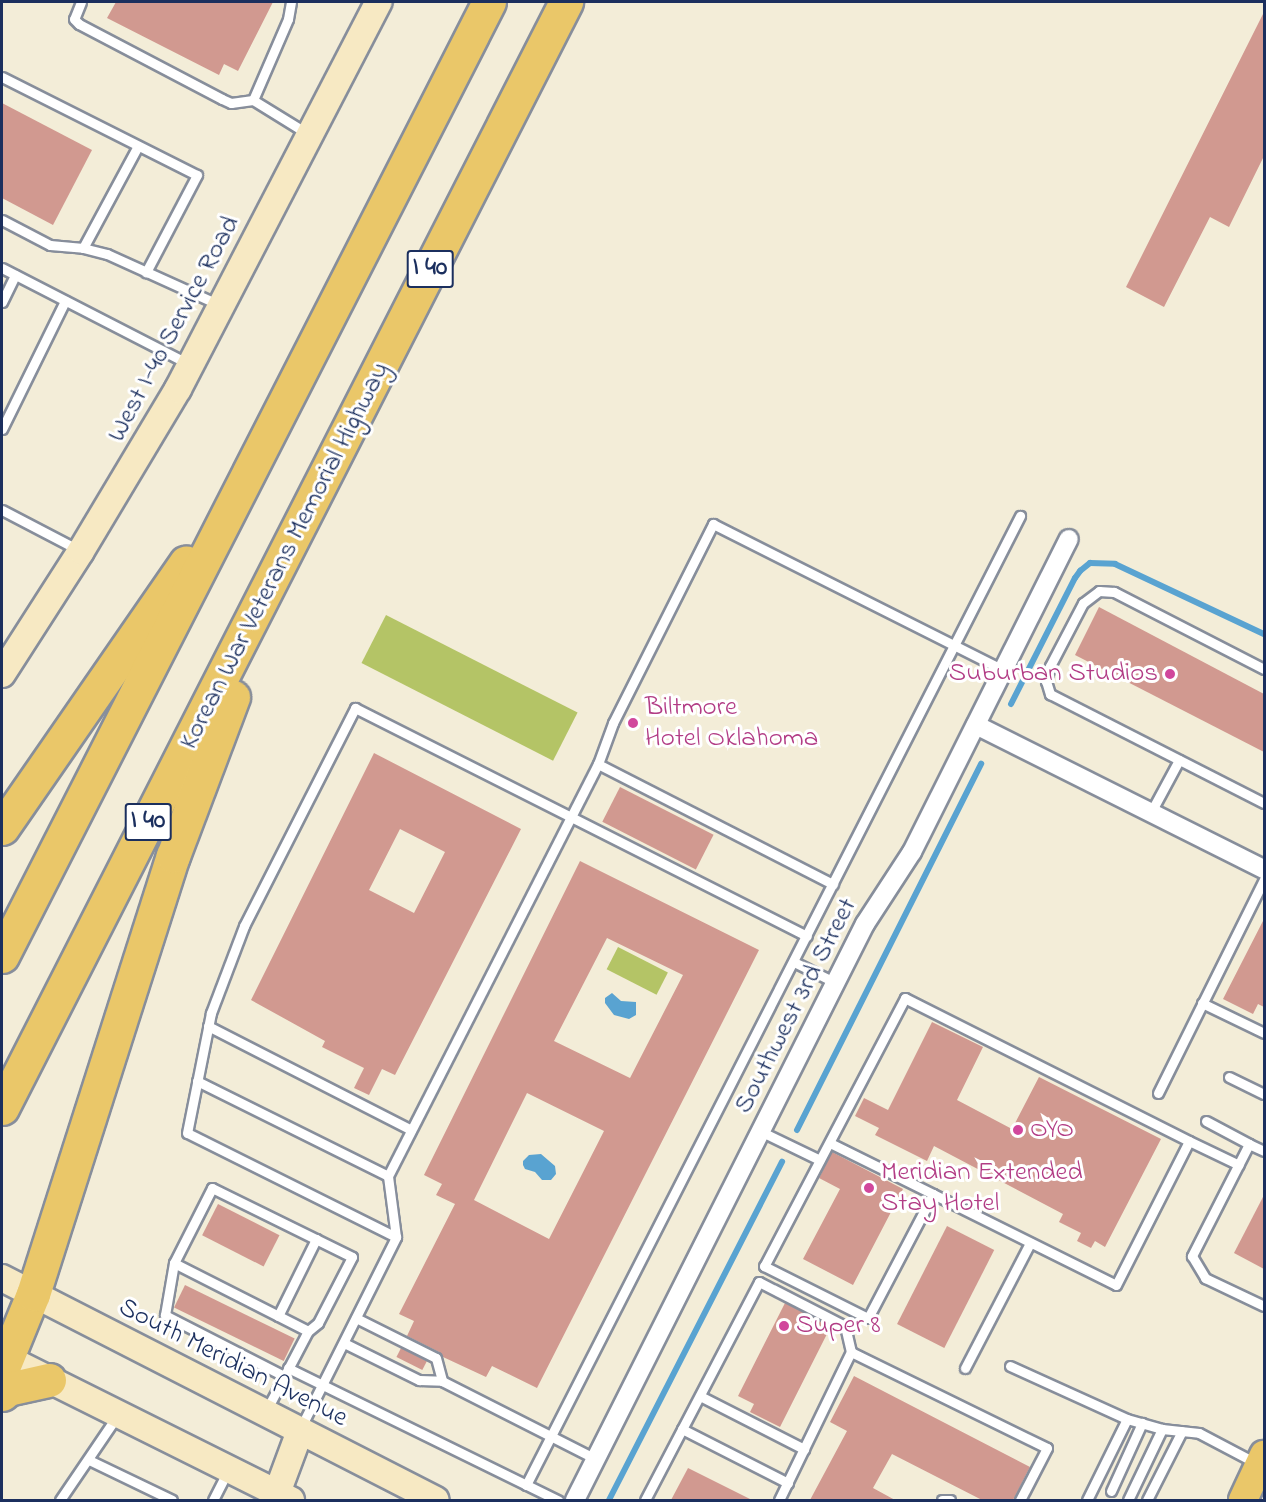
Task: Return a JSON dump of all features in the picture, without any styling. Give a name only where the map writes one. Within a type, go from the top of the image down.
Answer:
[{"type":"highway","name":"I 40","points":[[2,956],[489,2]]},
{"type":"highway","name":"Korean War Veterans Memorial Highway","points":[[2,1108],[566,2]]},
{"type":"highway","points":[[2,828],[127,643],[250,472]]},
{"type":"highway","points":[[4,1362],[33,1294],[172,856],[295,536]]},
{"type":"highway","points":[[2,1394],[8,1389],[49,1380]]},
{"type":"main road","name":"West I-40 Service Road","points":[[2,674],[81,552],[191,365],[310,135],[375,3]]},
{"type":"main road","name":"South Meridian Avenue","points":[[2,1278],[436,1500]]},
{"type":"main road","points":[[4,1362],[49,1380],[119,1414],[229,1469],[280,1498],[300,1431]]},
{"type":"main road","points":[[1243,1500],[1263,1463]]},
{"type":"street","name":"Southwest 3rd Street","points":[[574,1500],[762,1132],[865,924],[912,852],[1069,539]]},
{"type":"street","points":[[976,724],[1264,869]]},
{"type":"lane","points":[[81,2],[74,19],[80,24],[231,103],[253,100],[310,135]]},
{"type":"lane","points":[[253,100],[288,19],[291,2]]},
{"type":"lane","points":[[2,77],[197,175],[146,272]]},
{"type":"lane","points":[[83,248],[138,146]]},
{"type":"lane","points":[[2,220],[50,245],[83,248],[106,254],[222,306]]},
{"type":"lane","points":[[2,268],[191,365]]},
{"type":"lane","points":[[2,302],[15,275]]},
{"type":"lane","points":[[2,429],[65,301]]},
{"type":"lane","points":[[2,510],[81,552]]},
{"type":"lane","points":[[526,1485],[1020,516]]},
{"type":"lane","points":[[300,1431],[396,1237],[388,1176],[598,764],[613,723],[713,524],[1003,670]]},
{"type":"lane","points":[[1264,669],[1114,592],[1099,591],[1083,603],[1050,666],[1046,681],[1050,694],[1264,803]]},
{"type":"lane","points":[[396,1237],[187,1132],[208,1026],[244,926],[355,708],[807,936]]},
{"type":"lane","points":[[1151,812],[1179,760]]},
{"type":"lane","points":[[598,764],[833,884]]},
{"type":"lane","points":[[1158,1093],[1264,879]]},
{"type":"lane","points":[[794,962],[836,983]]},
{"type":"lane","points":[[933,1194],[868,1318],[764,1266],[905,998],[1239,1165]]},
{"type":"lane","points":[[1202,1003],[1264,1033]]},
{"type":"lane","points":[[208,1026],[411,1130]]},
{"type":"lane","points":[[1229,1077],[1264,1094]]},
{"type":"lane","points":[[197,1081],[388,1176]]},
{"type":"lane","points":[[1206,1121],[1264,1151]]},
{"type":"lane","points":[[762,1132],[820,1160]]},
{"type":"lane","points":[[830,1143],[1116,1285],[1189,1141]]},
{"type":"lane","points":[[1249,1144],[1192,1256],[1205,1278],[1264,1306]]},
{"type":"lane","points":[[265,1413],[286,1372],[308,1331],[318,1323],[352,1257],[212,1188],[174,1263],[165,1315],[286,1372],[322,1385],[558,1500]]},
{"type":"lane","points":[[278,1316],[316,1239]]},
{"type":"lane","points":[[965,1368],[1030,1242]]},
{"type":"lane","points":[[174,1263],[308,1331]]},
{"type":"lane","points":[[645,1500],[759,1282],[845,1326],[851,1352],[779,1500]]},
{"type":"lane","points":[[356,1318],[436,1358],[442,1381]]},
{"type":"lane","points":[[344,1343],[419,1380],[442,1381],[596,1459]]},
{"type":"lane","points":[[851,1352],[1047,1448],[1020,1500]]},
{"type":"lane","points":[[1010,1366],[1128,1419],[1162,1429],[1199,1433],[1263,1463]]},
{"type":"lane","points":[[700,1396],[804,1449]]},
{"type":"lane","points":[[60,1500],[119,1414]]},
{"type":"lane","points":[[1087,1500],[1128,1419]]},
{"type":"lane","points":[[1111,1491],[1142,1423]]},
{"type":"lane","points":[[682,1429],[788,1483]]},
{"type":"lane","points":[[1128,1500],[1162,1429]]},
{"type":"lane","points":[[1147,1500],[1182,1431]]},
{"type":"lane","points":[[89,1460],[172,1500]]},
{"type":"lane","points":[[213,1500],[229,1469]]},
{"type":"lane","points":[[942,1500],[950,1500]]},
{"type":"green space","points":[[386,615],[578,713],[553,761],[361,663]]},
{"type":"green space","points":[[618,947],[668,972],[657,995],[607,969]]},
{"type":"water","points":[[612,993],[621,1001],[636,1002],[636,1015],[629,1019],[614,1015],[605,1003],[605,998]]},
{"type":"water","points":[[541,1154],[555,1166],[556,1174],[551,1180],[542,1180],[535,1172],[525,1169],[523,1165],[523,1161],[529,1155]]},
{"type":"building","points":[[116,2],[273,2],[238,71],[224,64],[219,75],[107,18]]},
{"type":"building","points":[[1264,12],[1264,156],[1229,227],[1210,217],[1164,307],[1126,287]]},
{"type":"building","points":[[2,103],[92,150],[53,225],[2,198]]},
{"type":"building","name":"Suburban Studios","points":[[1099,607],[1264,694],[1264,752],[1075,655]]},
{"type":"building","points":[[374,753],[521,829],[395,1075],[382,1069],[369,1095],[354,1088],[364,1068],[322,1047],[325,1041],[251,1000]],"holes":[[[400,829],[445,852],[414,913],[369,890]]]},
{"type":"building","points":[[620,787],[714,835],[696,869],[602,822]]},
{"type":"building","points":[[580,861],[759,950],[537,1388],[492,1366],[486,1377],[443,1357],[439,1352],[407,1336],[414,1321],[399,1314],[455,1204],[436,1195],[442,1184],[424,1175]],"holes":[[[607,938],[683,975],[630,1078],[554,1041]],[[527,1093],[604,1131],[549,1239],[474,1200]]]},
{"type":"building","points":[[1264,919],[1264,1007],[1258,1004],[1253,1014],[1223,999]]},
{"type":"building","points":[[932,1022],[983,1047],[957,1100],[1012,1129],[1039,1077],[1161,1139],[1105,1247],[1095,1241],[1091,1248],[1077,1241],[1081,1233],[1059,1222],[1063,1214],[934,1146],[927,1161],[875,1135],[879,1128],[855,1116],[864,1098],[888,1110]]},
{"type":"building","points":[[832,1152],[903,1189],[853,1285],[803,1259],[840,1189],[819,1178]]},
{"type":"building","points":[[1264,1195],[1264,1269],[1234,1253]]},
{"type":"building","points":[[218,1204],[279,1235],[264,1267],[202,1235]]},
{"type":"building","points":[[947,1226],[994,1250],[944,1348],[897,1324]]},
{"type":"building","points":[[185,1285],[295,1338],[284,1361],[174,1307]]},
{"type":"building","points":[[785,1303],[831,1326],[780,1427],[750,1412],[754,1404],[738,1396]]},
{"type":"building","points":[[401,1348],[427,1361],[422,1370],[396,1357]]},
{"type":"building","points":[[854,1376],[1030,1467],[1013,1500],[982,1500],[892,1454],[873,1488],[895,1500],[810,1500],[847,1431],[830,1422]]},
{"type":"building","points":[[688,1468],[752,1500],[671,1500]]},
{"type":"waterway","points":[[1011,704],[1075,578],[1090,563],[1115,564],[1264,634]]},
{"type":"waterway","points":[[797,1130],[981,764]]},
{"type":"waterway","points":[[609,1500],[782,1162]]},
{"type":"place","name":"Suburban Studios","points":[[1170,674]]},
{"type":"place","name":"Biltmore Hotel Oklahoma","points":[[633,723]]},
{"type":"place","name":"OYO","points":[[1018,1130]]},
{"type":"place","name":"Meridian Extended Stay Hotel","points":[[869,1188]]},
{"type":"place","name":"Super 8","points":[[784,1326]]}]
